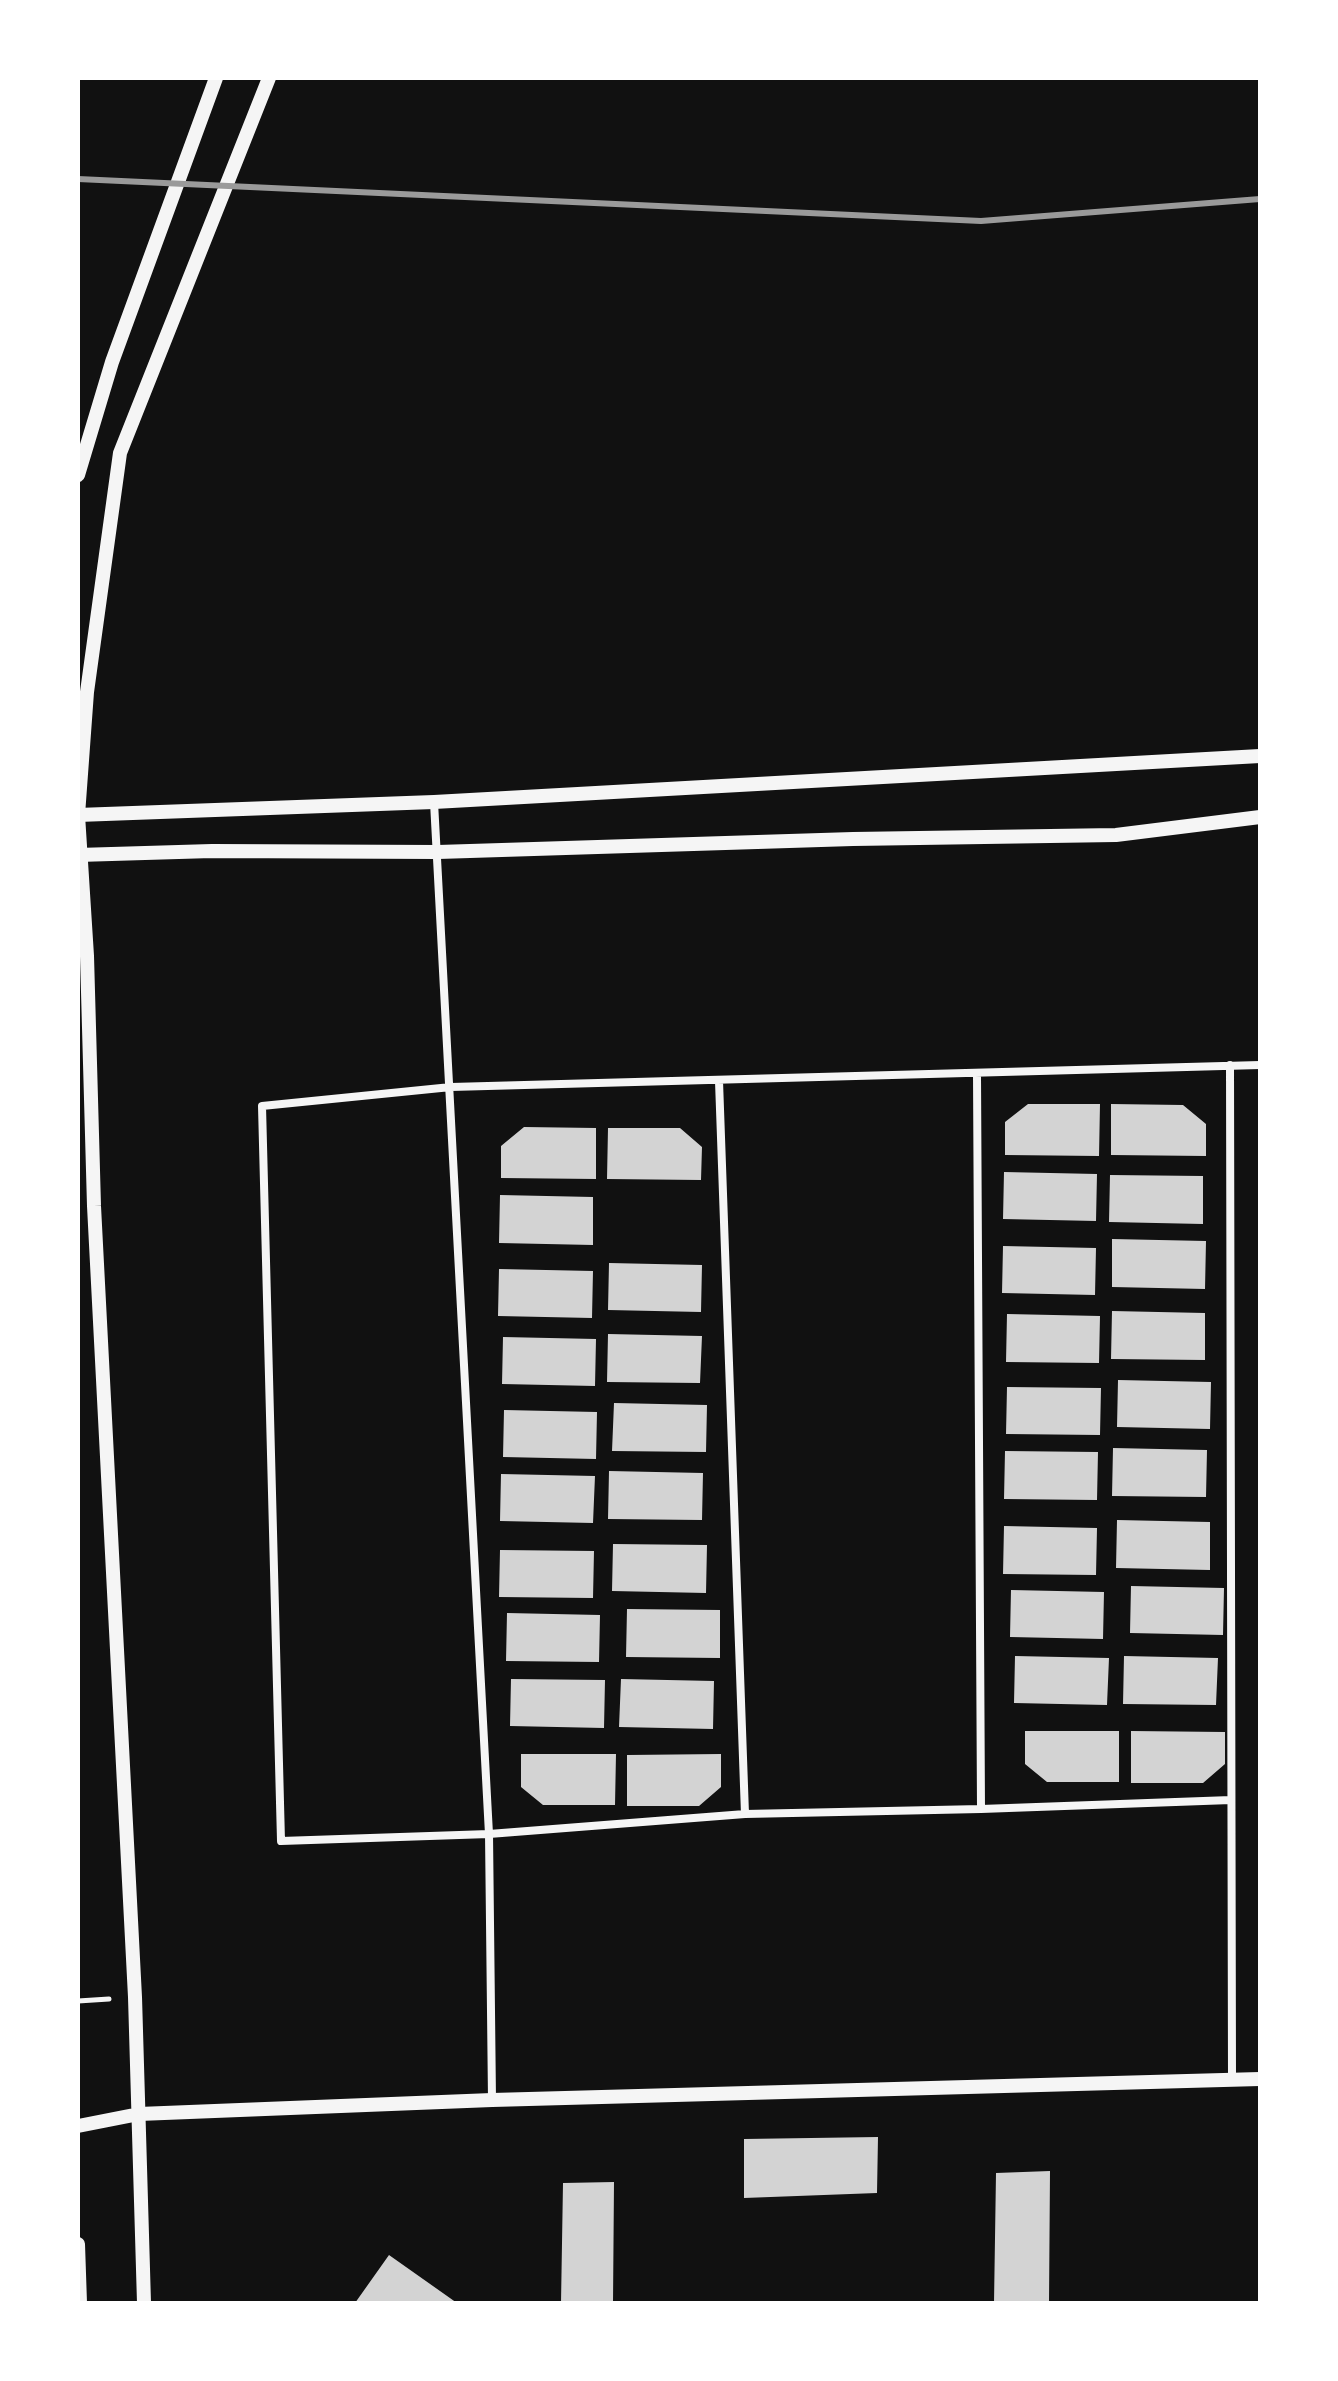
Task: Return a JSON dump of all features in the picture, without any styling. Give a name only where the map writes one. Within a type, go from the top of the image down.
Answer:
[{"type":"street","points":[[78,475],[112,362],[216,78]]},
{"type":"street","points":[[144,2303],[139,2114],[78,815],[87,692],[120,453],[269,78]]},
{"type":"street","points":[[78,815],[434,802],[1260,756]]},
{"type":"street","points":[[434,802],[489,1834],[492,2100]]},
{"type":"street","points":[[80,855],[212,851],[438,852],[1116,835],[1260,817]]},
{"type":"street","points":[[1230,1065],[1232,2080]]},
{"type":"street","points":[[1231,1800],[745,1814],[489,1834],[281,1841],[262,1106],[451,1087],[1260,1065]]},
{"type":"street","points":[[977,1074],[981,1809]]},
{"type":"street","points":[[719,1081],[745,1814]]},
{"type":"street","points":[[78,2126],[139,2114],[492,2100],[1260,2079]]},
{"type":"street","points":[[78,2244],[80,2303]]},
{"type":"building","points":[[1028,1104],[1100,1104],[1099,1156],[1005,1155],[1005,1122]]},
{"type":"building","points":[[1111,1104],[1183,1105],[1206,1124],[1206,1156],[1111,1155]]},
{"type":"building","points":[[524,1127],[596,1128],[596,1179],[501,1178],[501,1146]]},
{"type":"building","points":[[608,1128],[680,1128],[702,1147],[701,1180],[607,1179]]},
{"type":"building","points":[[1004,1172],[1097,1174],[1096,1221],[1003,1219]]},
{"type":"building","points":[[1110,1175],[1203,1176],[1203,1224],[1109,1222]]},
{"type":"building","points":[[500,1195],[593,1197],[593,1245],[499,1243]]},
{"type":"building","points":[[1112,1239],[1206,1241],[1205,1289],[1112,1287]]},
{"type":"building","points":[[1003,1246],[1096,1248],[1095,1295],[1002,1293]]},
{"type":"building","points":[[609,1263],[702,1265],[701,1312],[608,1310]]},
{"type":"building","points":[[499,1269],[593,1271],[592,1318],[498,1316]]},
{"type":"building","points":[[1112,1311],[1205,1313],[1205,1360],[1111,1359]]},
{"type":"building","points":[[1007,1314],[1100,1316],[1099,1363],[1006,1362]]},
{"type":"building","points":[[608,1334],[702,1336],[700,1383],[607,1382]]},
{"type":"building","points":[[503,1337],[596,1339],[595,1386],[502,1384]]},
{"type":"building","points":[[1118,1380],[1211,1382],[1210,1429],[1117,1427]]},
{"type":"building","points":[[1007,1387],[1101,1388],[1100,1435],[1006,1434]]},
{"type":"building","points":[[614,1403],[707,1405],[706,1452],[612,1451]]},
{"type":"building","points":[[504,1410],[597,1412],[596,1459],[503,1457]]},
{"type":"building","points":[[1113,1448],[1207,1450],[1206,1497],[1112,1496]]},
{"type":"building","points":[[1005,1451],[1098,1452],[1097,1500],[1004,1499]]},
{"type":"building","points":[[609,1471],[703,1473],[702,1520],[608,1519]]},
{"type":"building","points":[[501,1474],[595,1476],[593,1523],[500,1521]]},
{"type":"building","points":[[1117,1520],[1210,1522],[1210,1570],[1116,1568]]},
{"type":"building","points":[[1004,1526],[1097,1528],[1096,1575],[1003,1574]]},
{"type":"building","points":[[613,1544],[707,1545],[706,1593],[612,1591]]},
{"type":"building","points":[[500,1550],[594,1551],[593,1598],[499,1597]]},
{"type":"building","points":[[1131,1586],[1224,1588],[1223,1635],[1130,1633]]},
{"type":"building","points":[[1011,1590],[1104,1592],[1103,1639],[1010,1637]]},
{"type":"building","points":[[627,1609],[720,1610],[720,1658],[626,1657]]},
{"type":"building","points":[[507,1613],[600,1615],[599,1662],[506,1661]]},
{"type":"building","points":[[1015,1656],[1109,1658],[1107,1705],[1014,1703]]},
{"type":"building","points":[[1124,1656],[1218,1658],[1216,1705],[1123,1704]]},
{"type":"building","points":[[511,1679],[605,1680],[604,1728],[510,1726]]},
{"type":"building","points":[[621,1679],[714,1681],[713,1729],[619,1727]]},
{"type":"building","points":[[1025,1731],[1119,1731],[1119,1782],[1047,1782],[1025,1764]]},
{"type":"building","points":[[1131,1731],[1225,1732],[1225,1764],[1203,1783],[1131,1783]]},
{"type":"building","points":[[521,1754],[616,1754],[615,1805],[543,1805],[521,1787]]},
{"type":"building","points":[[721,1754],[721,1787],[699,1806],[627,1806],[627,1755]]},
{"type":"building","points":[[878,2137],[877,2193],[744,2198],[744,2139]]},
{"type":"building","points":[[1050,2171],[1049,2303],[994,2303],[996,2173]]},
{"type":"building","points":[[614,2182],[613,2303],[561,2303],[563,2183]]},
{"type":"building","points":[[389,2255],[457,2303],[355,2303]]},
{"type":"railway","points":[[78,179],[981,221],[1260,199]]}]
